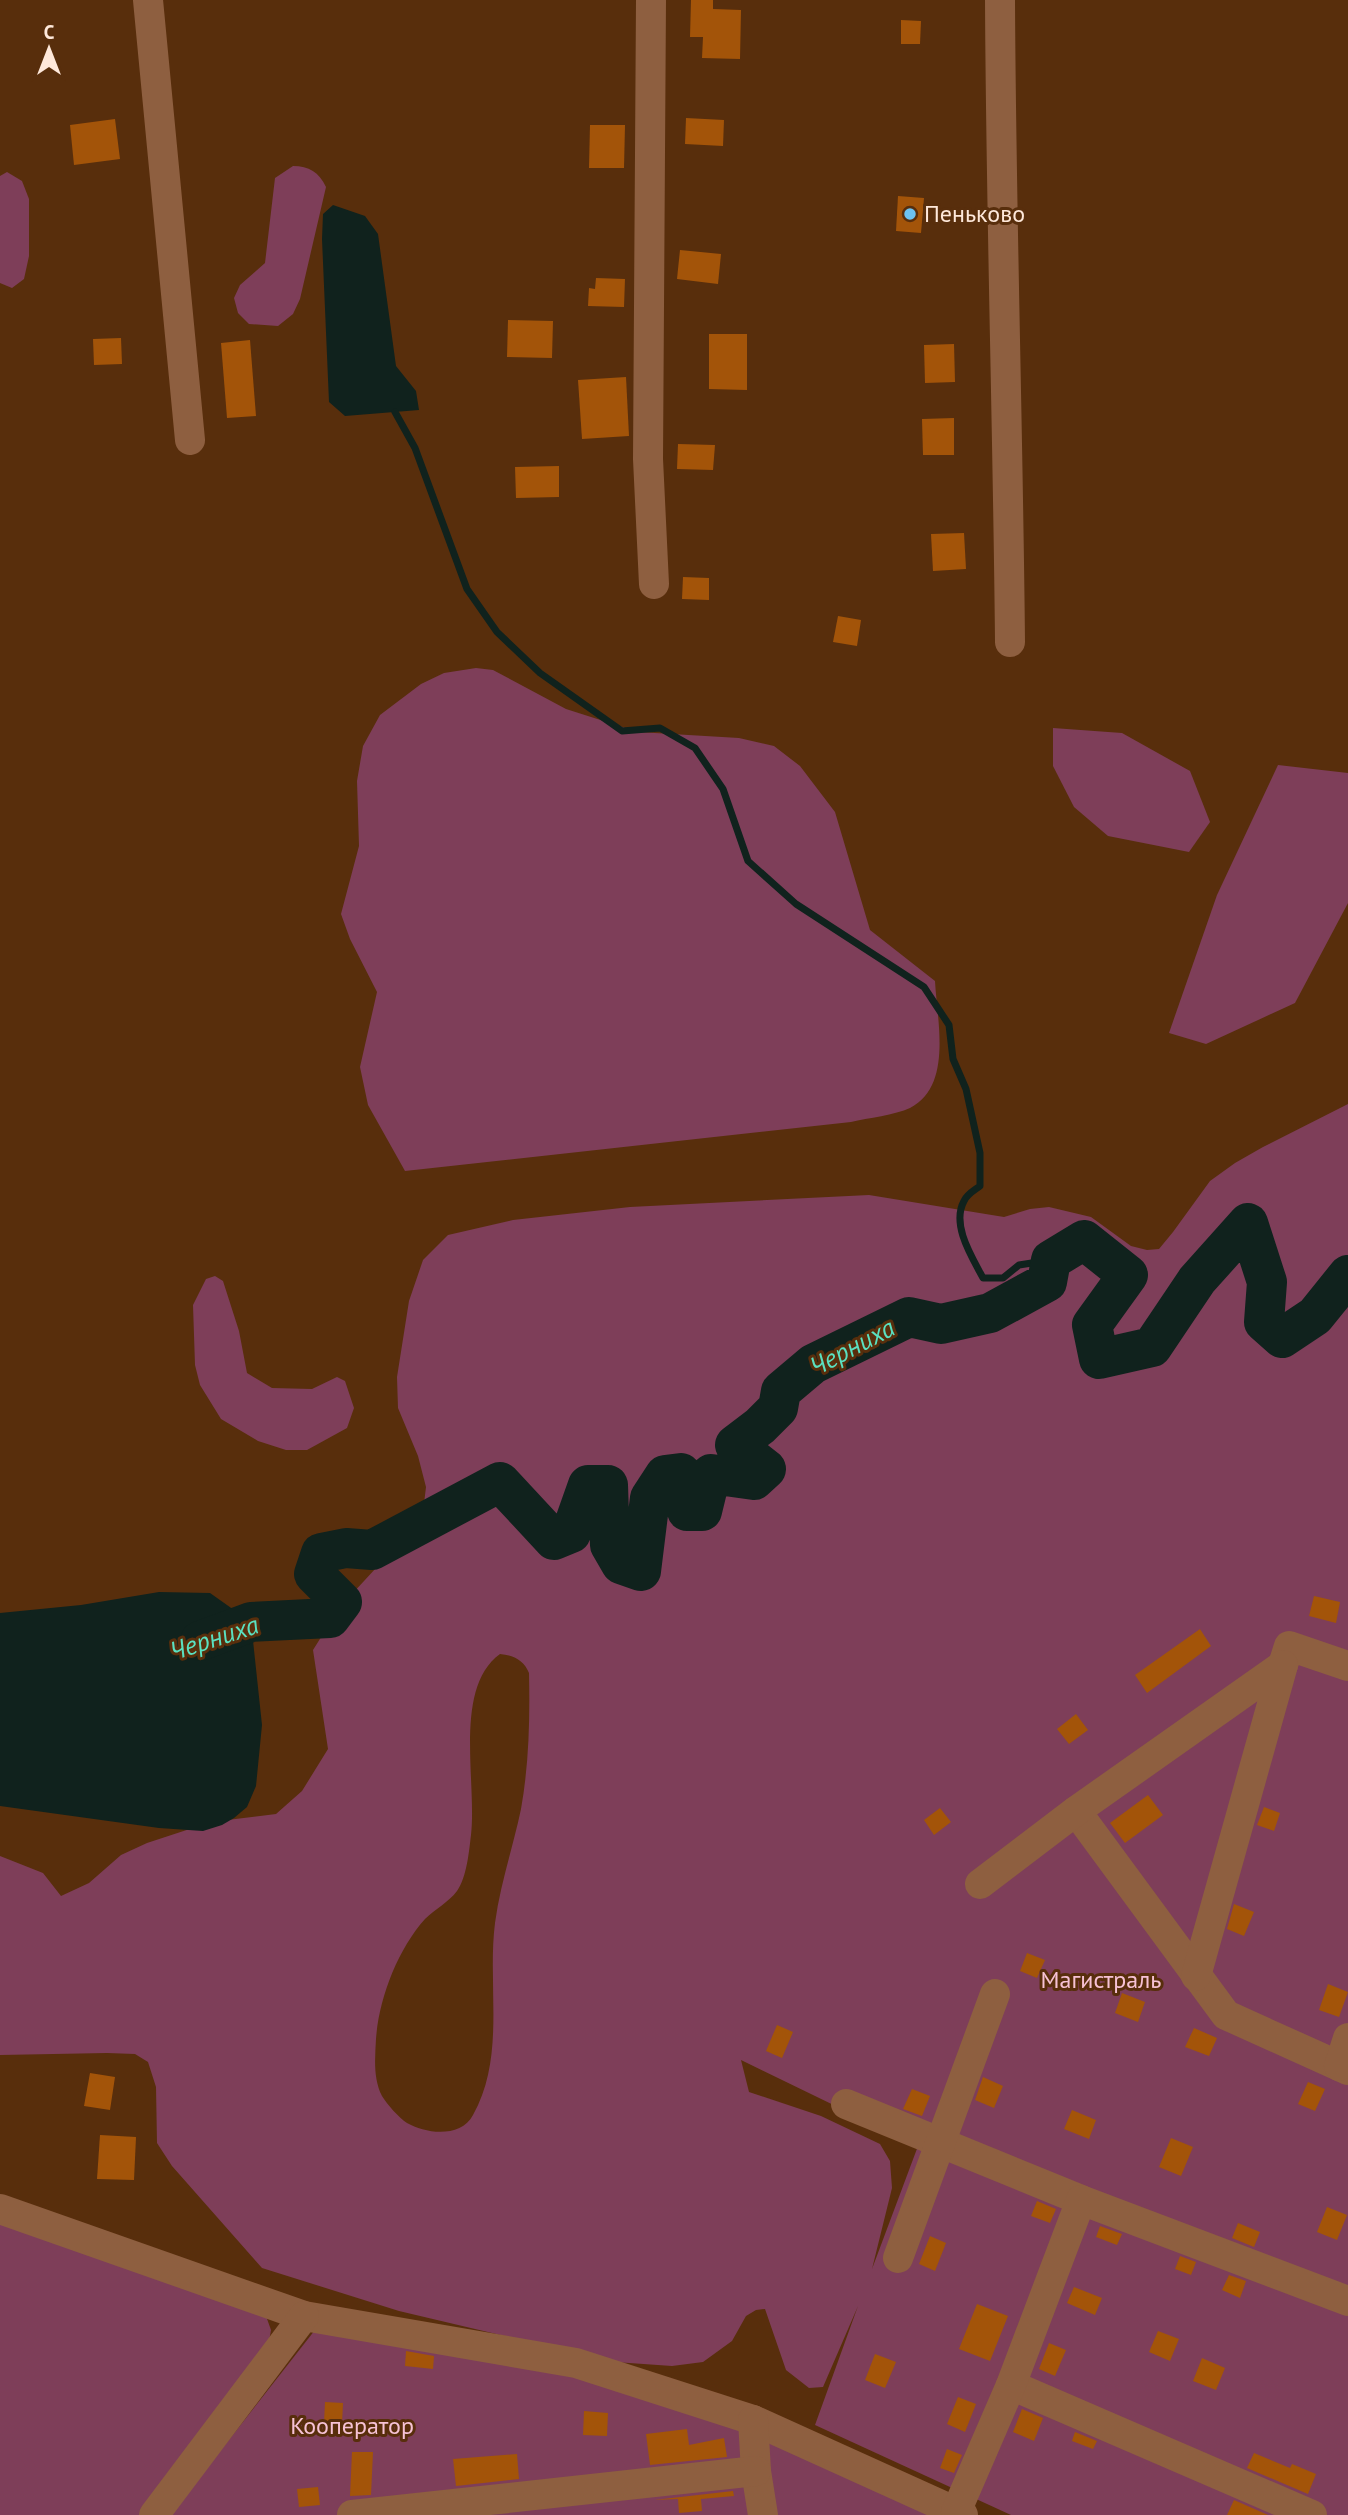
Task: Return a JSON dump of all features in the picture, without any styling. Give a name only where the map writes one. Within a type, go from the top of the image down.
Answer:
[{"type":"street","points":[[148,0],[190,440]]},
{"type":"street","points":[[651,0],[648,459],[654,584]]},
{"type":"street","points":[[1000,0],[1010,642]]},
{"type":"street","points":[[1196,1976],[1289,1646],[1348,1666]]},
{"type":"street","points":[[980,1885],[1076,1811],[1283,1665]]},
{"type":"street","points":[[1076,1811],[1226,2015],[1345,2058]]},
{"type":"street","points":[[898,2258],[995,1994]]},
{"type":"street","points":[[846,2104],[1081,2200],[1348,2301]]},
{"type":"street","points":[[0,2209],[304,2316],[576,2363],[753,2420],[960,2513],[1081,2200]]},
{"type":"street","points":[[154,2515],[304,2316]]},
{"type":"street","points":[[1011,2385],[1312,2515]]},
{"type":"street","points":[[753,2420],[756,2471],[763,2515]]},
{"type":"street","points":[[352,2515],[756,2471]]},
{"type":"green space","points":[[293,166],[313,171],[326,187],[300,299],[293,314],[278,326],[249,324],[238,313],[234,298],[240,285],[265,263],[275,178]]},
{"type":"green space","points":[[7,172],[22,181],[29,199],[29,256],[24,279],[12,288],[0,283],[0,176]]},
{"type":"green space","points":[[476,668],[493,670],[566,709],[638,732],[739,738],[774,746],[800,766],[835,812],[870,930],[935,981],[939,1051],[937,1069],[924,1098],[904,1110],[851,1122],[405,1171],[368,1105],[360,1067],[377,992],[350,939],[341,914],[359,846],[357,781],[363,746],[380,715],[421,684],[444,673]]},
{"type":"green space","points":[[1053,728],[1122,733],[1190,771],[1210,822],[1189,852],[1108,836],[1074,807],[1053,766]]},
{"type":"green space","points":[[1278,765],[1348,773],[1348,903],[1295,1003],[1206,1044],[1169,1033],[1217,895]]},
{"type":"green space","name":"Магистраль","points":[[1348,1104],[1348,2515],[1011,2515],[815,2425],[858,2306],[823,2387],[809,2388],[786,2370],[765,2309],[756,2310],[746,2316],[732,2341],[703,2362],[672,2366],[615,2362],[399,2311],[262,2268],[172,2166],[157,2143],[156,2087],[148,2062],[135,2054],[0,2055],[0,1856],[43,1873],[61,1896],[89,1883],[121,1855],[147,1843],[211,1822],[276,1814],[302,1791],[328,1749],[313,1650],[340,1607],[376,1568],[410,1541],[422,1520],[426,1487],[418,1456],[398,1408],[397,1377],[409,1301],[423,1260],[448,1235],[513,1220],[630,1207],[869,1195],[1004,1217],[1030,1209],[1049,1207],[1091,1217],[1131,1246],[1147,1250],[1159,1249],[1210,1181],[1263,1147]],"holes":[[[500,1654],[518,1659],[529,1673],[529,1724],[521,1809],[495,1923],[489,2069],[483,2092],[467,2122],[452,2131],[424,2130],[400,2118],[382,2096],[375,2068],[378,2023],[386,1991],[406,1945],[425,1919],[454,1895],[463,1879],[471,1835],[472,1712],[476,1689],[486,1669]],[[741,2060],[918,2146],[872,2269],[892,2188],[890,2161],[880,2144],[821,2116],[749,2092]]]},
{"type":"green space","points":[[215,1276],[223,1281],[239,1331],[247,1373],[272,1388],[312,1389],[337,1377],[345,1381],[354,1408],[347,1428],[307,1450],[286,1450],[258,1441],[221,1419],[200,1385],[195,1365],[193,1305],[206,1279]]},
{"type":"green space","points":[[0,2213],[266,2316],[271,2330],[267,2353],[145,2515],[0,2515]]},
{"type":"green space","name":"Кооператор","points":[[315,2330],[543,2362],[786,2445],[936,2515],[170,2515]]},
{"type":"water","points":[[333,205],[365,216],[378,234],[396,366],[416,391],[419,410],[345,416],[329,402],[322,239],[323,214]]},
{"type":"water","points":[[159,1592],[210,1593],[251,1622],[262,1725],[256,1786],[247,1807],[222,1825],[203,1831],[159,1828],[0,1806],[0,1613],[81,1605]]},
{"type":"building","points":[[691,0],[713,0],[713,9],[741,10],[740,59],[702,58],[703,37],[690,37]]},
{"type":"building","points":[[901,20],[921,21],[920,44],[901,44]]},
{"type":"building","points":[[686,118],[724,120],[723,146],[685,144]]},
{"type":"building","points":[[115,119],[120,159],[74,165],[70,125]]},
{"type":"building","points":[[590,125],[625,125],[624,168],[589,168]]},
{"type":"building","name":"Пеньково","points":[[898,196],[924,198],[921,233],[896,231]]},
{"type":"building","points":[[680,250],[721,254],[718,284],[677,279]]},
{"type":"building","points":[[596,278],[625,279],[624,307],[588,306],[589,288],[595,289]]},
{"type":"building","points":[[508,320],[553,321],[552,358],[507,357]]},
{"type":"building","points":[[709,334],[747,334],[747,390],[709,389]]},
{"type":"building","points":[[121,338],[122,364],[94,365],[93,339]]},
{"type":"building","points":[[250,340],[256,416],[227,418],[221,343]]},
{"type":"building","points":[[954,344],[955,382],[925,383],[924,345]]},
{"type":"building","points":[[626,377],[629,436],[582,439],[578,380]]},
{"type":"building","points":[[954,418],[954,455],[923,455],[922,419]]},
{"type":"building","points":[[678,444],[715,445],[713,470],[677,469]]},
{"type":"building","points":[[559,466],[559,497],[516,498],[515,467]]},
{"type":"building","points":[[964,533],[966,569],[933,571],[931,534]]},
{"type":"building","points":[[683,577],[709,578],[709,600],[682,599]]},
{"type":"building","points":[[838,616],[861,620],[857,646],[833,642]]},
{"type":"building","points":[[1314,1596],[1340,1602],[1336,1623],[1309,1616]]},
{"type":"building","points":[[1200,1629],[1211,1646],[1147,1693],[1135,1675]]},
{"type":"building","points":[[1076,1714],[1088,1730],[1069,1744],[1057,1729]]},
{"type":"building","points":[[1148,1795],[1163,1815],[1125,1843],[1110,1823]]},
{"type":"building","points":[[1264,1807],[1280,1813],[1274,1831],[1257,1825]]},
{"type":"building","points":[[940,1808],[951,1822],[934,1835],[924,1820]]},
{"type":"building","points":[[1234,1904],[1254,1912],[1244,1936],[1227,1929]]},
{"type":"building","points":[[1027,1953],[1045,1960],[1037,1978],[1020,1971]]},
{"type":"building","points":[[1328,1984],[1348,1992],[1339,2017],[1319,2010]]},
{"type":"building","points":[[1122,1993],[1145,2002],[1138,2022],[1115,2013]]},
{"type":"building","points":[[777,2025],[793,2032],[782,2058],[766,2051]]},
{"type":"building","points":[[1194,2028],[1217,2038],[1209,2056],[1185,2047]]},
{"type":"building","points":[[90,2073],[115,2077],[110,2110],[84,2106]]},
{"type":"building","points":[[983,2077],[1003,2086],[994,2108],[975,2100]]},
{"type":"building","points":[[1308,2082],[1325,2089],[1315,2111],[1298,2104]]},
{"type":"building","points":[[912,2089],[930,2096],[922,2116],[903,2109]]},
{"type":"building","points":[[1072,2110],[1096,2120],[1089,2139],[1064,2129]]},
{"type":"building","points":[[100,2135],[136,2137],[134,2180],[97,2179]]},
{"type":"building","points":[[1171,2138],[1193,2147],[1181,2176],[1159,2167]]},
{"type":"building","points":[[1037,2201],[1056,2209],[1050,2223],[1031,2216]]},
{"type":"building","points":[[1327,2207],[1347,2215],[1337,2240],[1317,2232]]},
{"type":"building","points":[[1238,2223],[1260,2232],[1254,2247],[1232,2238]]},
{"type":"building","points":[[1100,2226],[1122,2234],[1117,2245],[1096,2237]]},
{"type":"building","points":[[930,2236],[946,2243],[935,2271],[919,2264]]},
{"type":"building","points":[[1180,2256],[1196,2262],[1191,2275],[1175,2269]]},
{"type":"building","points":[[1229,2275],[1246,2281],[1240,2298],[1222,2290]]},
{"type":"building","points":[[1074,2287],[1102,2298],[1095,2315],[1067,2303]]},
{"type":"building","points":[[977,2304],[1008,2316],[990,2361],[959,2349]]},
{"type":"building","points":[[1158,2331],[1179,2339],[1170,2361],[1149,2352]]},
{"type":"building","points":[[1049,2343],[1066,2350],[1055,2376],[1039,2369]]},
{"type":"building","points":[[406,2351],[434,2356],[433,2369],[405,2366]]},
{"type":"building","points":[[875,2354],[896,2362],[885,2388],[865,2380]]},
{"type":"building","points":[[1202,2358],[1225,2368],[1216,2390],[1193,2381]]},
{"type":"building","points":[[958,2397],[976,2404],[965,2432],[947,2424]]},
{"type":"building","points":[[325,2402],[343,2403],[342,2424],[324,2423]]},
{"type":"building","points":[[1022,2409],[1043,2418],[1034,2441],[1013,2432]]},
{"type":"building","points":[[584,2411],[608,2413],[607,2436],[583,2435]]},
{"type":"building","points":[[687,2429],[689,2445],[724,2438],[727,2457],[650,2465],[646,2434]]},
{"type":"building","points":[[1075,2432],[1097,2441],[1093,2449],[1072,2441]]},
{"type":"building","points":[[947,2449],[962,2455],[954,2473],[940,2468]]},
{"type":"building","points":[[352,2452],[373,2452],[371,2495],[350,2496]]},
{"type":"building","points":[[1254,2453],[1290,2468],[1292,2464],[1316,2474],[1308,2494],[1247,2468]]},
{"type":"building","points":[[517,2454],[519,2479],[456,2486],[453,2459]]},
{"type":"building","points":[[318,2487],[320,2505],[299,2507],[297,2489]]},
{"type":"building","points":[[733,2491],[734,2496],[701,2499],[702,2511],[679,2513],[678,2499],[654,2500]]},
{"type":"building","points":[[1234,2500],[1268,2515],[1227,2515]]},
{"type":"waterway","points":[[395,412],[415,448],[467,589],[497,632],[540,673],[622,731],[660,728],[695,748],[723,789],[748,861],[796,904],[924,987],[949,1025],[953,1059],[966,1089],[980,1153],[980,1186],[967,1196],[961,1210],[964,1241],[983,1278],[1003,1278],[1019,1265],[1051,1260]]},
{"type":"waterway","name":"Черниха","points":[[200,1641],[251,1622],[330,1618],[342,1602],[314,1574],[321,1553],[346,1548],[372,1550],[500,1482],[554,1540],[571,1533],[588,1485],[608,1485],[610,1545],[621,1564],[641,1571],[650,1498],[665,1475],[681,1473],[687,1511],[702,1511],[711,1474],[754,1480],[766,1469],[735,1445],[778,1408],[781,1391],[813,1364],[909,1317],[941,1324],[990,1313],[1047,1282],[1051,1260],[1084,1240],[1128,1275],[1092,1325],[1099,1359],[1152,1347],[1197,1280],[1248,1223],[1267,1282],[1264,1322],[1282,1338],[1315,1316],[1348,1275]]},
{"type":"place","name":"Пеньково","points":[[910,214]]}]
